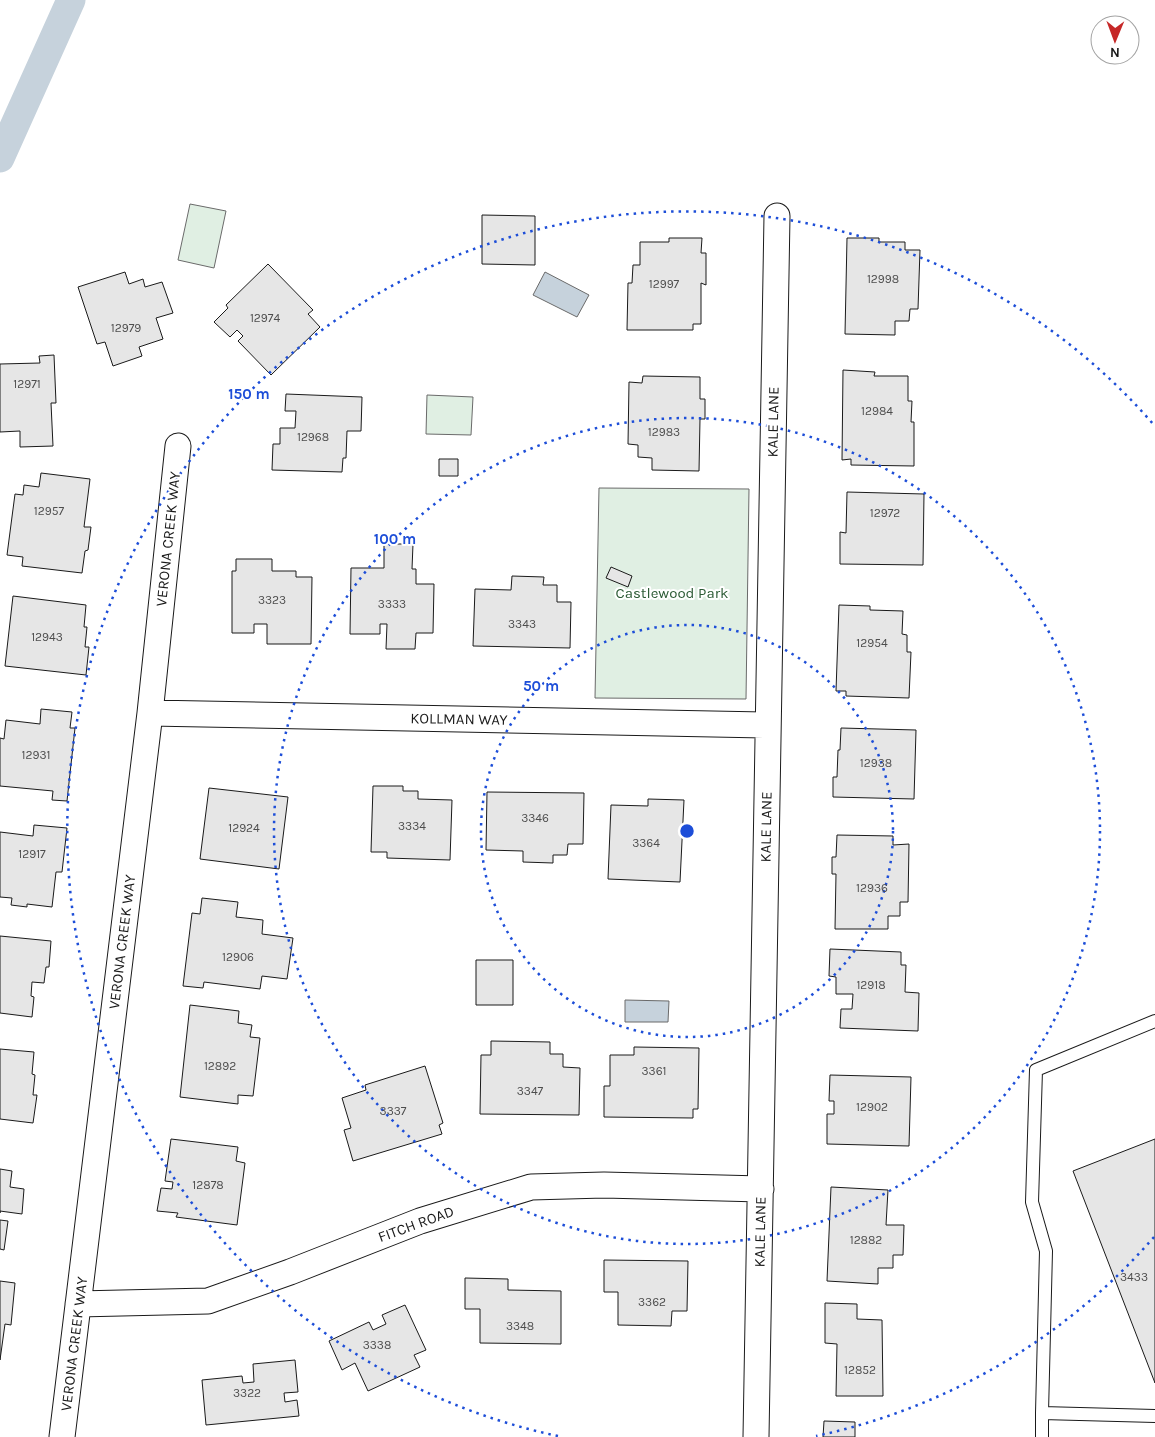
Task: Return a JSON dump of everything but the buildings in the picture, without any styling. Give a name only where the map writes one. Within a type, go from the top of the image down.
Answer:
[{"type":"street","name":"KALE LANE","points":[[756,1437],[776,216]]},
{"type":"street","name":"VERONA CREEK WAY","points":[[62,1437],[150,713],[178,446]]},
{"type":"street","name":"KOLLMAN WAY","points":[[150,713],[768,725]]},
{"type":"street","name":"FITCH ROAD","points":[[78,1304],[208,1301],[290,1272],[420,1221],[532,1187],[604,1185],[761,1189]]},
{"type":"lane","points":[[1042,1437],[1046,1251],[1032,1202],[1036,1070],[1155,1021]]},
{"type":"lane","points":[[1042,1412],[1155,1416]]},
{"type":"green space","points":[[190,204],[226,211],[214,268],[178,260]]},
{"type":"green space","points":[[427,395],[473,397],[471,435],[426,434]]},
{"type":"green space","name":"Castlewood Park","points":[[599,488],[749,489],[746,699],[595,698]]},
{"type":"shaded area","points":[[545,272],[589,295],[577,317],[533,295]]},
{"type":"shaded area","points":[[625,1000],[669,1001],[668,1022],[625,1022]]},
{"type":"waterway","points":[[0,158],[71,0]]}]
